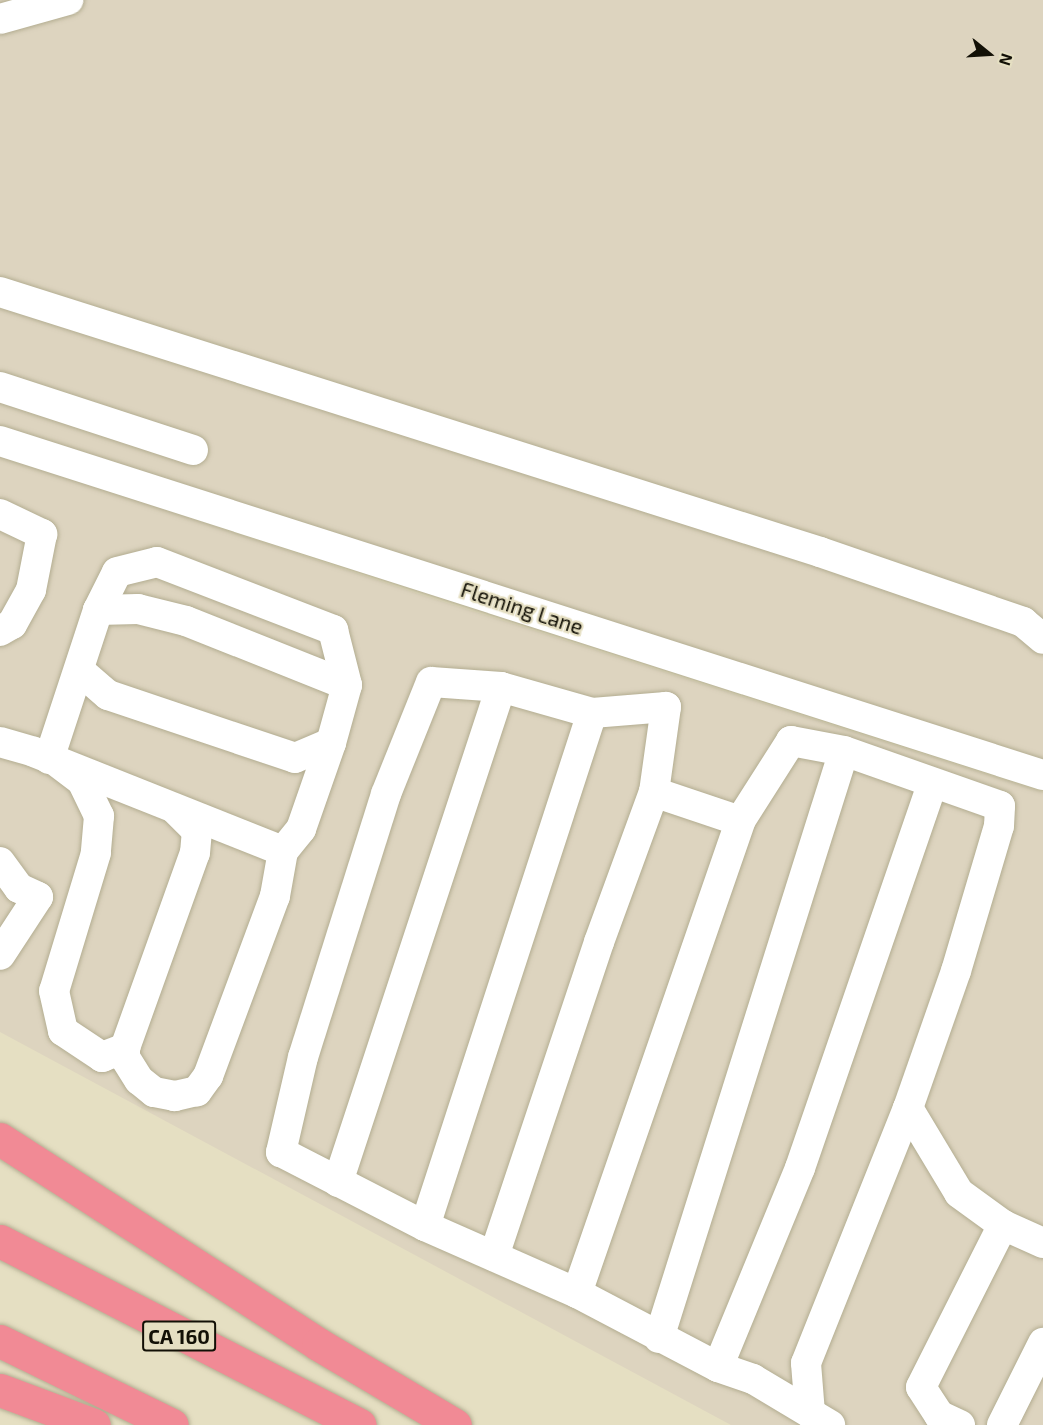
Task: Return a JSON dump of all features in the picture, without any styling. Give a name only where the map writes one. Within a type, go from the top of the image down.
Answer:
[{"type":"highway","points":[[0,1139],[318,1344],[455,1425]]},
{"type":"highway","name":"CA 160","points":[[0,1242],[360,1425]]},
{"type":"highway","points":[[0,1341],[172,1425]]},
{"type":"highway","points":[[0,1390],[94,1425]]},
{"type":"lane","points":[[0,19],[68,0]]},
{"type":"lane","points":[[0,292],[820,552],[1023,622],[1043,639]]},
{"type":"lane","points":[[0,387],[193,450]]},
{"type":"lane","name":"Fleming Lane","points":[[0,441],[1043,775]]},
{"type":"lane","points":[[0,514],[42,534],[31,590],[12,624],[0,631]]},
{"type":"lane","points":[[53,760],[98,610],[117,572],[157,562],[333,630],[347,685],[331,743],[301,829],[283,851],[275,896],[258,949],[208,1076],[197,1091],[175,1096],[154,1092],[139,1080],[125,1059],[125,1048],[195,853],[197,831],[175,809]]},
{"type":"lane","points":[[98,610],[138,609],[186,621],[347,685]]},
{"type":"lane","points":[[79,670],[108,695],[295,758],[316,784]]},
{"type":"lane","points":[[494,1256],[599,942],[654,792],[666,707],[592,713],[501,687],[431,682],[386,794],[303,1057],[282,1152],[425,1226],[577,1293],[718,1367],[753,1379],[820,1419]]},
{"type":"lane","points":[[338,1182],[501,687]]},
{"type":"lane","points":[[425,1226],[592,713]]},
{"type":"lane","points":[[577,1293],[740,821],[791,741],[844,751],[999,806],[999,826],[956,971],[908,1108],[806,1363],[820,1419]]},
{"type":"lane","points":[[0,742],[53,760],[283,851]]},
{"type":"lane","points":[[295,758],[331,743]]},
{"type":"lane","points":[[659,1338],[844,751]]},
{"type":"lane","points":[[53,760],[82,781],[99,816],[96,853],[54,991],[63,1030],[102,1057],[125,1048]]},
{"type":"lane","points":[[718,1367],[800,1168],[932,784]]},
{"type":"lane","points":[[654,792],[740,821]]},
{"type":"lane","points":[[0,862],[19,888],[38,897],[0,956]]},
{"type":"lane","points":[[908,1108],[959,1193],[1003,1225],[1043,1244]]},
{"type":"lane","points":[[960,1425],[939,1415],[921,1387],[1003,1225]]},
{"type":"lane","points":[[1002,1425],[1043,1343]]},
{"type":"shaded area","points":[[0,0],[1043,0],[1043,764],[0,429]]},
{"type":"shaded area","points":[[0,455],[419,594],[1043,792],[1043,1425],[731,1425],[0,1032]]}]
